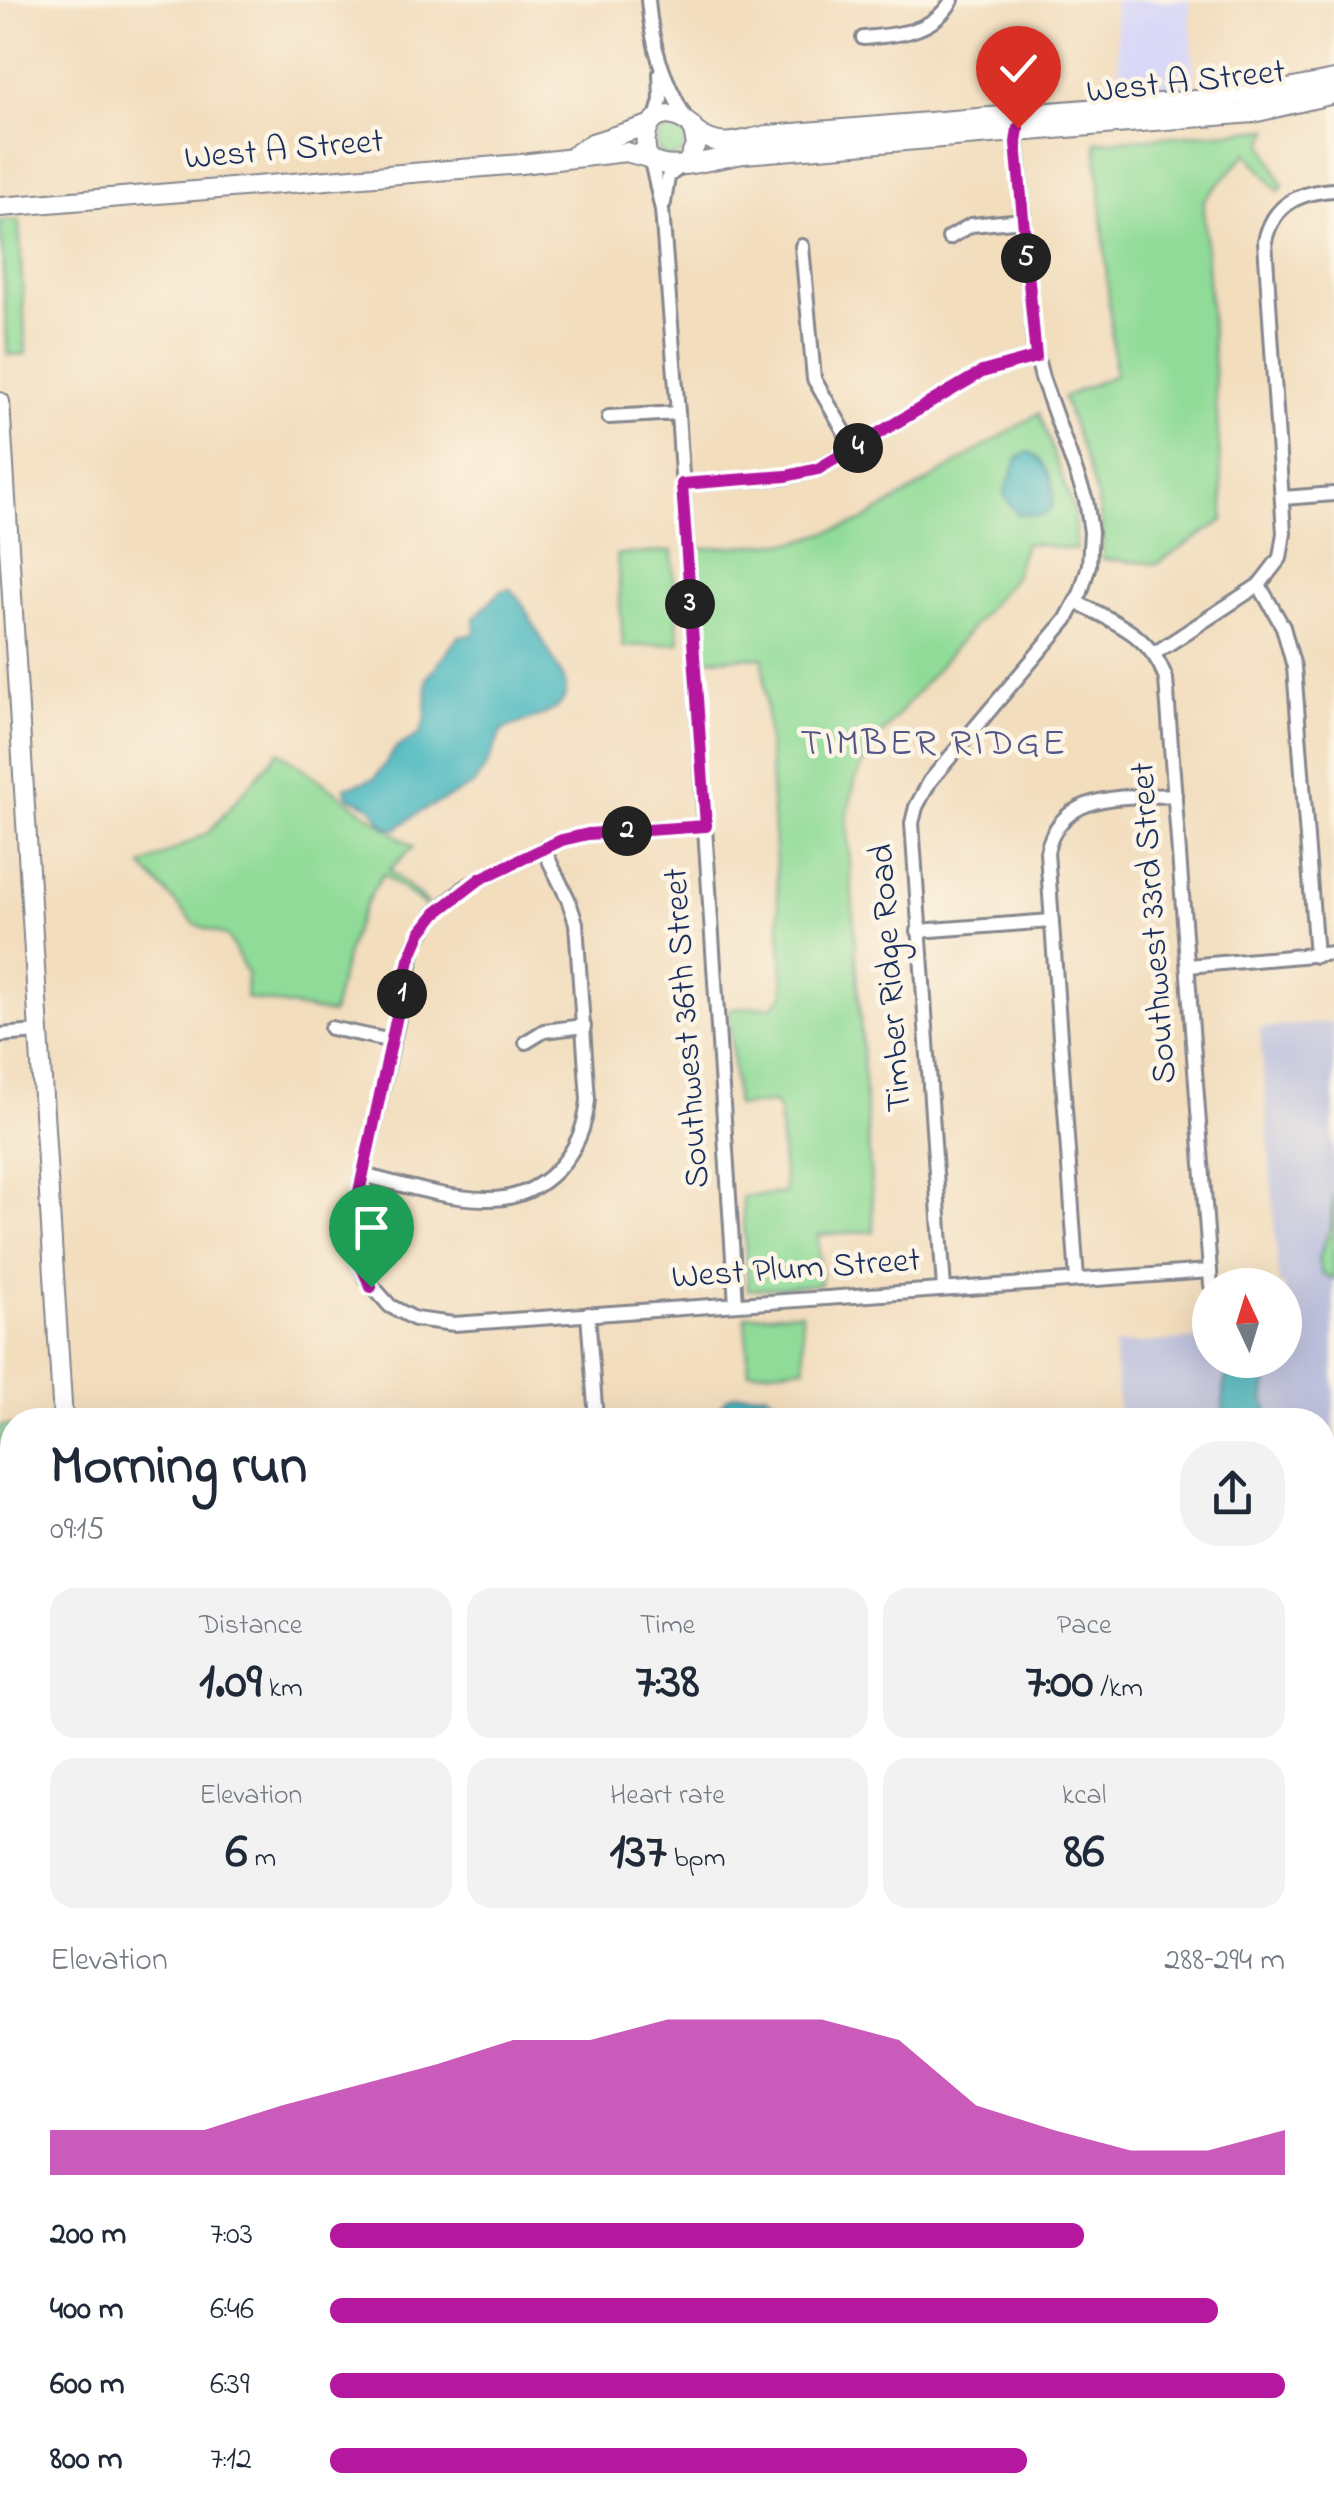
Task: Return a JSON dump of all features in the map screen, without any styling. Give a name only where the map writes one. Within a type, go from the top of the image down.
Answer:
[{"type":"main road","name":"West A Street","points":[[691,126],[711,141],[726,143],[769,135],[1257,95],[1334,80]]},
{"type":"main road","name":"West A Street","points":[[684,165],[744,154],[1253,113],[1334,94]]},
{"type":"main road","points":[[674,115],[691,126],[694,152],[684,165],[666,168],[650,159],[645,144],[652,121],[674,115]]},
{"type":"main road","name":"West A Street","points":[[572,156],[592,143],[652,121]]},
{"type":"main road","name":"West A Street","points":[[0,207],[505,166],[626,152],[650,159]]},
{"type":"main road","points":[[0,402],[62,1408]]},
{"type":"street","points":[[648,0],[661,100],[652,121]]},
{"type":"street","points":[[863,38],[922,28],[943,15],[952,0]]},
{"type":"street","points":[[660,71],[691,126]]},
{"type":"street","points":[[1016,133],[1021,125],[1044,122],[1069,110]]},
{"type":"street","name":"Timber Ridge Road","points":[[944,1289],[912,823],[922,793],[1066,620],[1089,566],[1090,518],[1036,357],[1016,133]]},
{"type":"street","name":"Southwest 36th Street","points":[[650,159],[662,210],[678,412],[736,1304]]},
{"type":"street","name":"Southwest 36th Street","points":[[662,210],[668,177],[684,165]]},
{"type":"street","points":[[1076,602],[1132,630],[1155,654],[1260,585],[1275,568],[1284,546],[1283,498],[1265,241],[1275,215],[1291,200],[1314,191],[1334,190]]},
{"type":"street","points":[[949,238],[971,226],[1023,220]]},
{"type":"street","points":[[802,246],[814,379],[855,450]]},
{"type":"street","points":[[682,484],[800,474],[834,462],[982,372],[1036,357]]},
{"type":"street","points":[[608,417],[678,412]]},
{"type":"street","points":[[1283,498],[1334,494]]},
{"type":"street","points":[[1260,585],[1283,627],[1294,667],[1316,956]]},
{"type":"street","name":"Southwest 33rd Street","points":[[1155,654],[1166,679],[1210,1268]]},
{"type":"street","points":[[1077,1280],[1046,852],[1061,819],[1081,805],[1176,795]]},
{"type":"street","points":[[543,848],[576,923],[587,1112],[579,1141],[546,1180],[525,1192],[493,1199],[469,1198],[362,1176],[415,944],[436,913],[467,886],[543,848],[562,840],[588,834],[706,826]]},
{"type":"street","points":[[918,931],[1051,921]]},
{"type":"street","points":[[1188,966],[1334,953]]},
{"type":"street","points":[[526,1042],[544,1031],[584,1026]]},
{"type":"street","points":[[331,1028],[392,1042]]},
{"type":"street","points":[[0,1034],[39,1032]]},
{"type":"street","name":"West Plum Street","points":[[362,1176],[353,1220],[356,1254],[371,1287],[390,1306],[414,1319],[440,1324],[1077,1280],[1192,1278]]},
{"type":"street","points":[[588,1314],[595,1408]]},
{"type":"shaded area","points":[[1114,0],[1189,0],[1195,86],[1121,94]]},
{"type":"shaded area","points":[[1334,1022],[1334,1408],[1118,1408],[1114,1345],[1192,1339],[1192,1378],[1302,1378],[1302,1268],[1278,1268],[1260,1028]]},
{"type":"green space","points":[[671,129],[681,133],[685,143],[681,153],[671,157],[661,153],[657,143],[661,133]]},
{"type":"green space","points":[[1270,129],[1264,144],[1283,187],[1278,191],[1247,153],[1203,201],[1224,520],[1157,564],[1102,559],[1097,497],[1063,397],[1115,375],[1096,142]]},
{"type":"green space","points":[[19,220],[26,354],[8,355],[0,221]]},
{"type":"green space","points":[[1039,413],[1074,511],[1076,550],[1025,543],[1014,577],[872,746],[855,781],[847,817],[874,1231],[818,1235],[821,1284],[748,1290],[742,1197],[785,1193],[779,1111],[774,1103],[736,1106],[729,1009],[773,1006],[784,994],[763,657],[706,659],[698,549],[796,542],[861,522]]},
{"type":"green space","points":[[672,551],[679,643],[623,647],[617,555]]},
{"type":"green space","points":[[279,751],[413,847],[389,870],[427,903],[425,906],[383,874],[357,925],[332,1014],[246,998],[247,973],[228,937],[195,924],[142,866],[209,832]]},
{"type":"green space","points":[[1334,1194],[1334,1279],[1322,1274],[1318,1259],[1330,1229]]},
{"type":"green space","points":[[801,1312],[805,1367],[749,1372],[745,1316]]},
{"type":"water","points":[[1030,452],[1042,463],[1052,485],[1051,509],[1041,516],[1017,514],[1004,494],[1018,458]]},
{"type":"water","points":[[510,589],[518,596],[564,679],[566,692],[562,701],[546,714],[502,731],[473,785],[416,814],[396,829],[386,827],[371,807],[348,796],[345,788],[375,778],[396,748],[420,734],[426,717],[427,678],[459,636],[475,632],[474,618],[501,591]]},
{"type":"water","points":[[1265,1378],[1267,1408],[1224,1408],[1225,1380]]},
{"type":"water","points":[[766,1393],[780,1408],[719,1408],[733,1395]]},
{"type":"district","name":"TIMBER RIDGE","points":[[934,745]]},
{"type":"route","points":[[371,1287],[356,1254],[353,1220],[404,981],[421,932],[444,904],[467,886],[562,840],[588,834],[706,826],[682,484],[786,476],[818,469],[982,372],[1036,357],[1016,143],[1018,128]]}]
